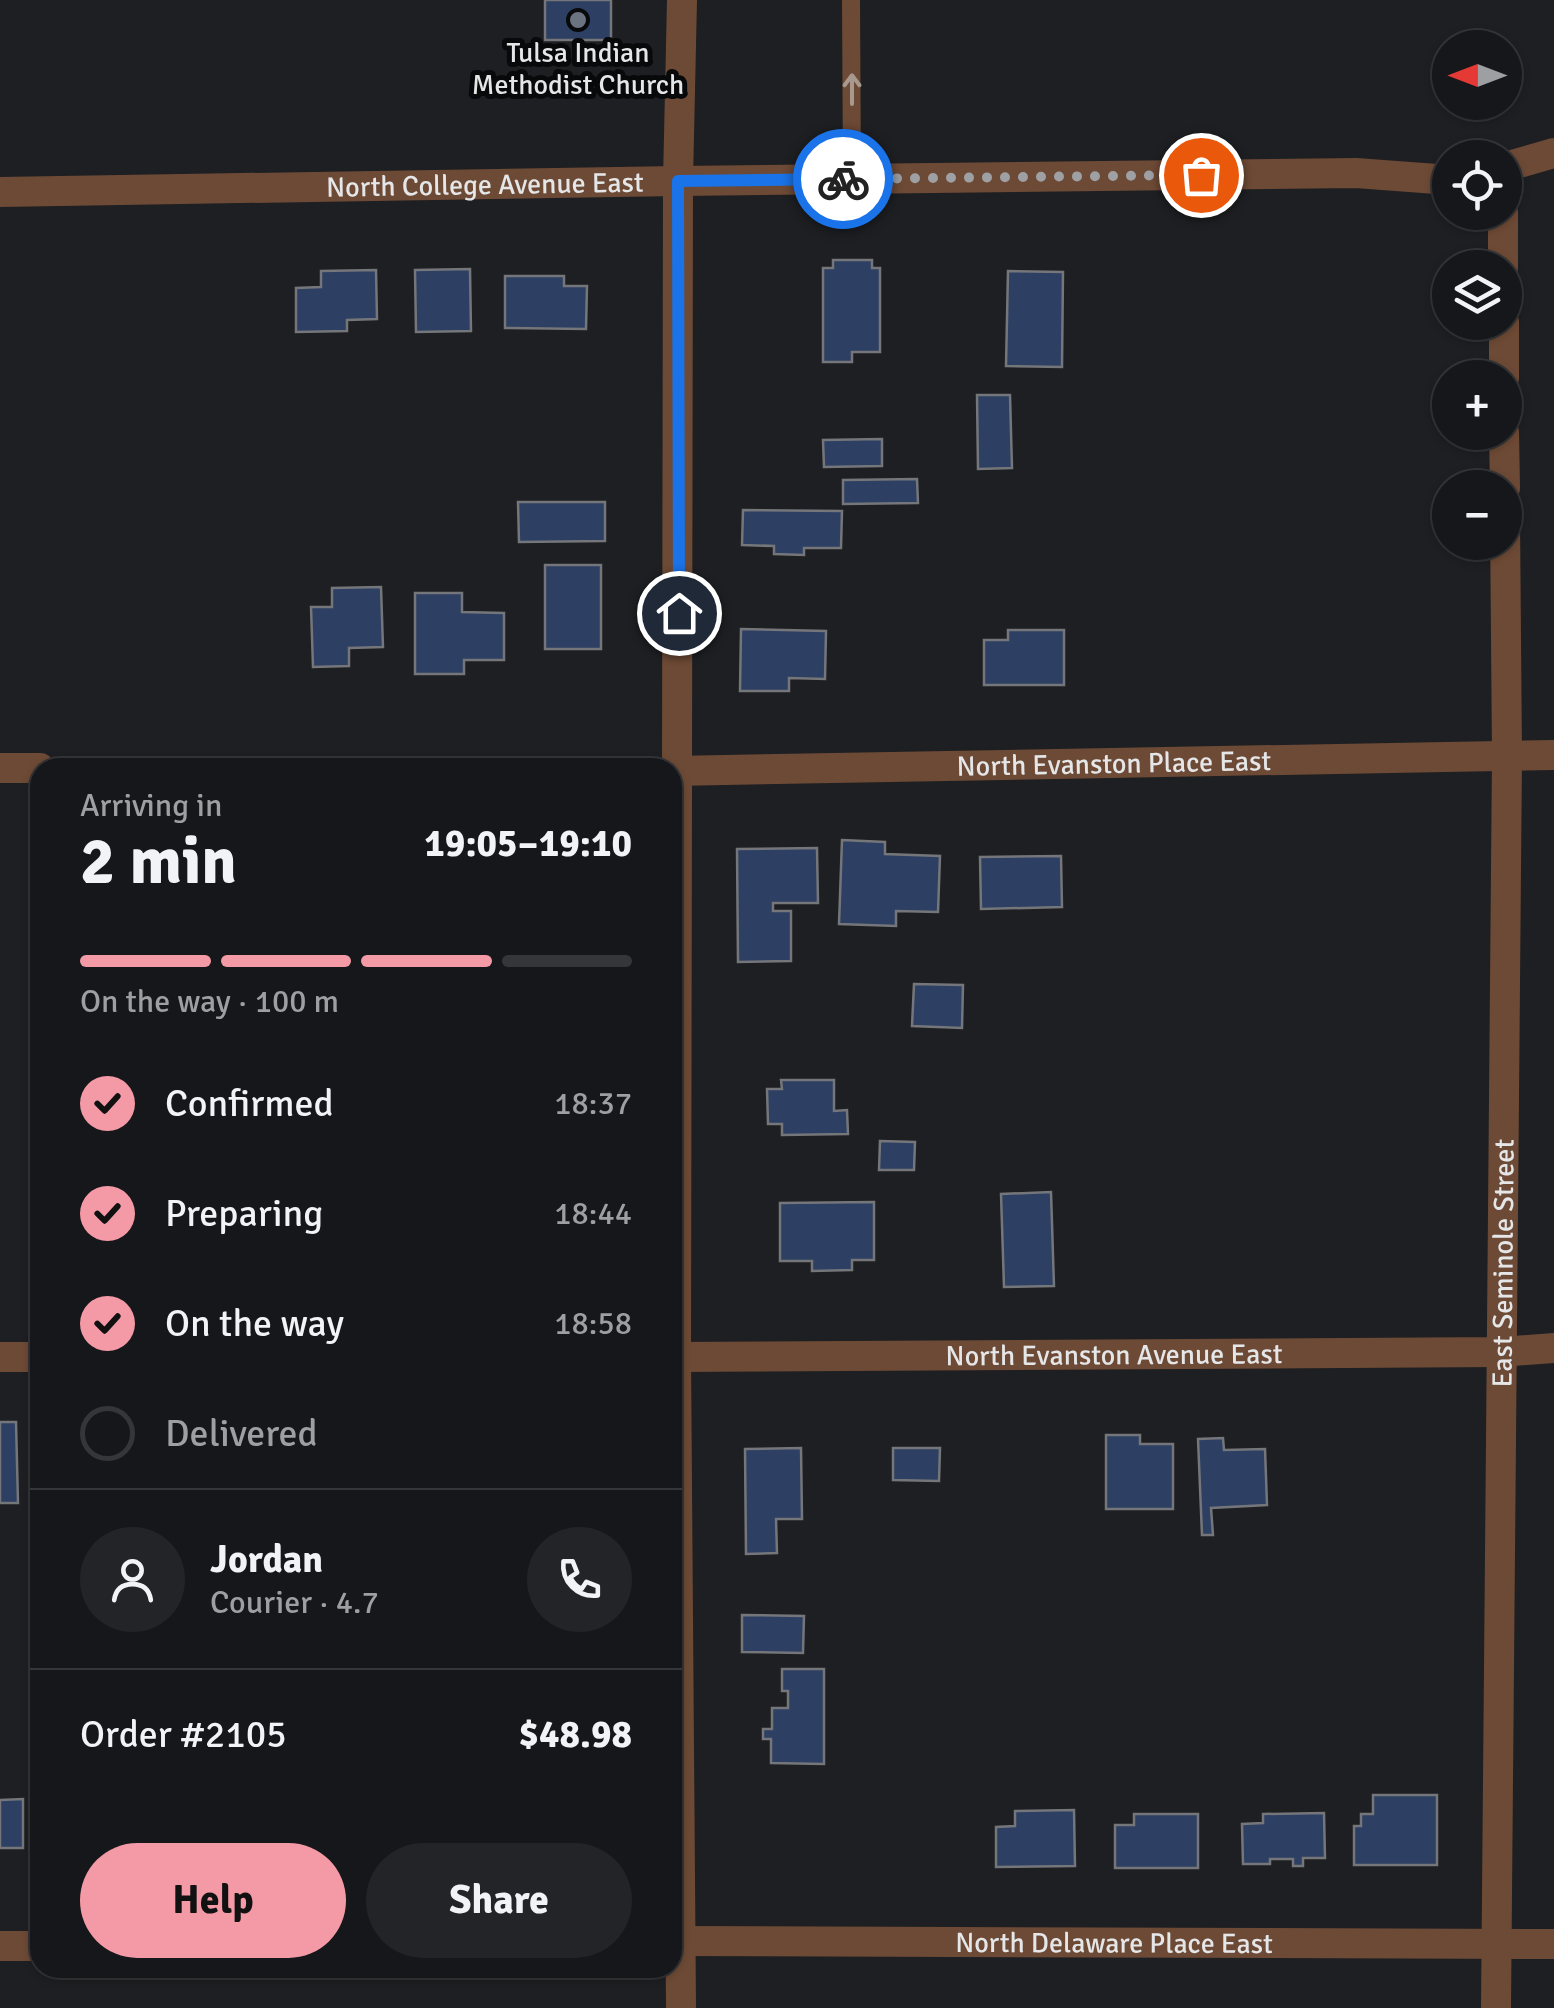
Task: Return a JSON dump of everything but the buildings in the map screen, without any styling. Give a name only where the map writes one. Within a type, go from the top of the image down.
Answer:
[{"type":"street","points":[[676,758],[682,0]]},
{"type":"street","points":[[1522,162],[1554,153]]},
{"type":"street","name":"North College Avenue East","points":[[0,192],[1356,173],[1432,179]]},
{"type":"street","name":"East Seminole Street","points":[[1496,2008],[1505,560]]},
{"type":"street","name":"North Evanston Place East","points":[[682,770],[1554,755]]},
{"type":"street","points":[[0,768],[30,768]]},
{"type":"street","name":"North Evanston Avenue East","points":[[682,1357],[1500,1352],[1554,1348]]},
{"type":"street","points":[[0,1357],[30,1357]]},
{"type":"street","name":"North Delaware Place East","points":[[682,1941],[1554,1944]]},
{"type":"street","points":[[0,1946],[30,1946]]},
{"type":"street","points":[[679,1978],[681,2008]]},
{"type":"lane","points":[[851,0],[852,179]]},
{"type":"way so far","points":[[843,179],[1201,175]]},
{"type":"place","name":"Tulsa Indian Methodist Church","points":[[578,20]]},
{"type":"route","points":[[679,613],[678,181],[843,179]]}]
